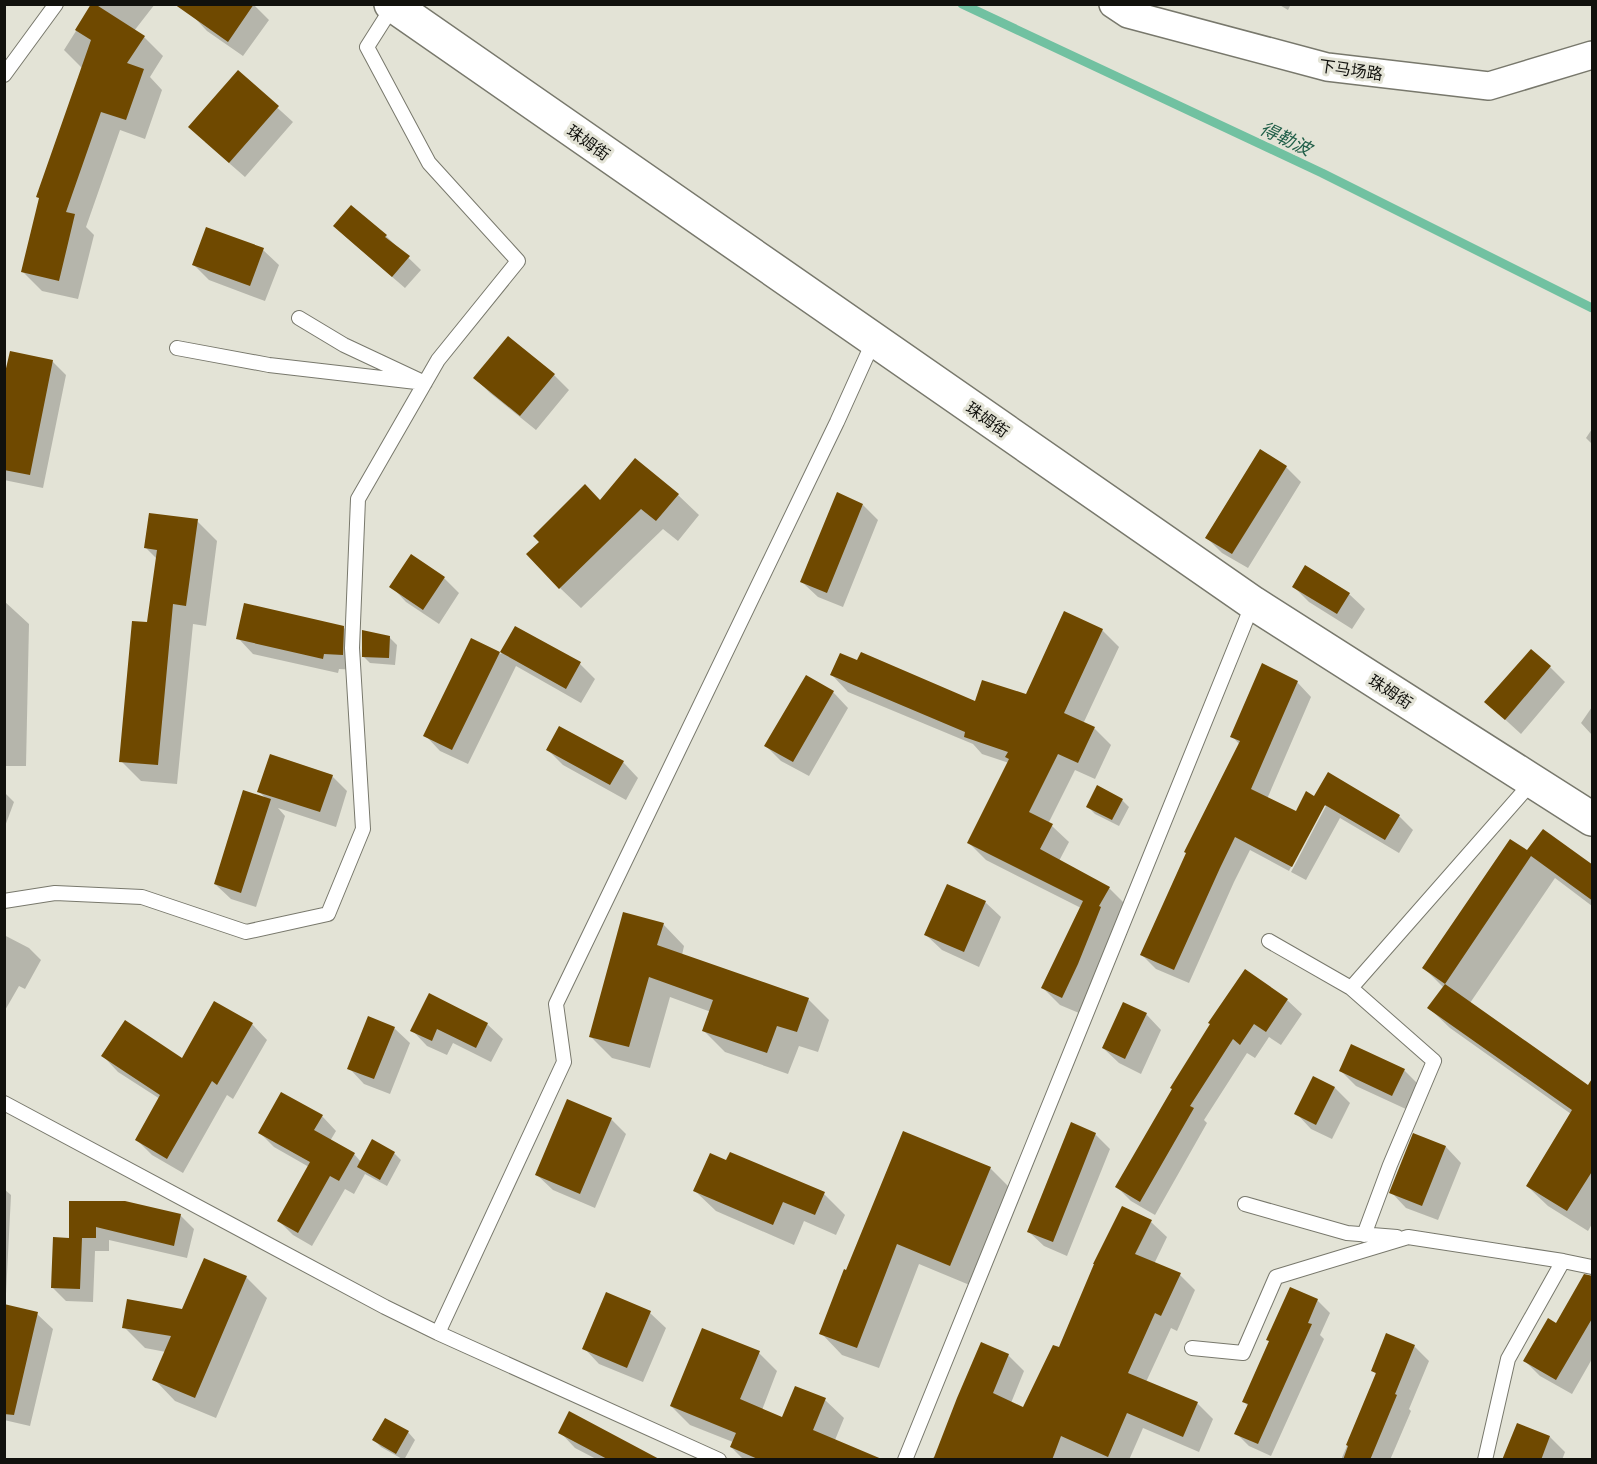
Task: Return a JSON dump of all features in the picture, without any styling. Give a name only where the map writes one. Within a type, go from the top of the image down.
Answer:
[{"type":"main road","name":"珠姆街","points":[[392,5],[1253,603],[1593,819]]},
{"type":"street","name":"下马场路","points":[[1113,4],[1128,14],[1328,67],[1489,86],[1593,55]]},
{"type":"lane","points":[[4,75],[56,4]]},
{"type":"lane","points":[[4,901],[55,892],[142,897],[246,932],[328,914],[363,829],[352,648],[358,499],[438,360],[518,261],[429,163],[367,47],[392,5]]},
{"type":"lane","points":[[299,318],[344,345],[425,383]]},
{"type":"lane","points":[[438,1333],[564,1062],[556,1004],[837,422],[874,340]]},
{"type":"lane","points":[[177,348],[269,365],[425,383]]},
{"type":"lane","points":[[905,1460],[1253,603]]},
{"type":"lane","points":[[1351,988],[1533,781]]},
{"type":"lane","points":[[1269,941],[1351,988],[1434,1062],[1390,1165],[1364,1235]]},
{"type":"lane","points":[[4,1103],[385,1307],[719,1460]]},
{"type":"lane","points":[[1245,1204],[1347,1233],[1408,1238],[1593,1267]]},
{"type":"lane","points":[[1192,1348],[1243,1353],[1276,1277],[1408,1238]]},
{"type":"lane","points":[[1485,1460],[1508,1359],[1563,1261]]},
{"type":"building","points":[[91,4],[95,4],[145,36],[127,63],[144,69],[126,120],[101,112],[66,212],[75,214],[59,281],[21,272],[39,198],[36,197],[91,40],[75,30]]},
{"type":"building","points":[[174,4],[254,4],[228,42]]},
{"type":"building","points":[[238,70],[279,106],[229,163],[188,127]]},
{"type":"building","points":[[351,205],[387,235],[385,237],[410,256],[392,277],[333,226]]},
{"type":"building","points":[[206,227],[264,248],[250,286],[192,265]]},
{"type":"building","points":[[508,336],[555,374],[520,416],[473,378]]},
{"type":"building","points":[[10,351],[53,360],[30,475],[4,470],[4,377]]},
{"type":"building","points":[[1260,449],[1287,466],[1232,554],[1205,538]]},
{"type":"building","points":[[635,458],[679,494],[656,521],[641,509],[559,589],[526,554],[539,542],[533,536],[585,484],[600,500]]},
{"type":"building","points":[[837,492],[863,504],[827,593],[800,582]]},
{"type":"building","points":[[149,513],[198,519],[186,606],[173,604],[158,765],[119,762],[132,621],[147,622],[157,550],[144,548]]},
{"type":"building","points":[[411,554],[445,577],[423,610],[389,587]]},
{"type":"building","points":[[1305,565],[1350,593],[1337,614],[1292,587]]},
{"type":"building","points":[[244,603],[344,626],[343,655],[324,654],[323,659],[236,639]]},
{"type":"building","points":[[1064,611],[1103,629],[1064,713],[1095,727],[1078,763],[1058,754],[1029,812],[1053,824],[1040,849],[1110,887],[1099,906],[1101,907],[1062,998],[1041,988],[1083,901],[967,843],[1009,759],[1005,757],[1008,752],[964,737],[965,732],[830,675],[840,653],[857,660],[861,652],[975,701],[982,680],[1026,694]]},
{"type":"building","points":[[515,626],[581,662],[566,689],[500,652]]},
{"type":"building","points":[[362,630],[390,636],[389,658],[362,657]]},
{"type":"building","points":[[471,638],[500,652],[452,750],[423,736]]},
{"type":"building","points":[[1531,649],[1551,666],[1505,720],[1484,702]]},
{"type":"building","points":[[1262,663],[1298,681],[1251,789],[1296,811],[1306,791],[1314,796],[1328,772],[1400,815],[1385,840],[1325,805],[1292,867],[1235,837],[1174,970],[1140,955],[1186,853],[1184,852],[1240,741],[1230,737]]},
{"type":"building","points":[[806,675],[834,691],[793,762],[764,746]]},
{"type":"building","points":[[559,726],[624,761],[610,785],[546,750]]},
{"type":"building","points":[[270,754],[333,775],[320,812],[257,792]]},
{"type":"building","points":[[1097,785],[1123,799],[1112,820],[1086,807]]},
{"type":"building","points":[[243,790],[271,799],[241,893],[214,884]]},
{"type":"building","points":[[1543,829],[1593,865],[1593,901],[1531,856],[1445,984],[1422,968],[1510,839],[1527,850]]},
{"type":"building","points":[[947,884],[986,901],[964,952],[924,935]]},
{"type":"building","points":[[623,912],[664,923],[657,945],[809,998],[797,1032],[777,1026],[767,1053],[702,1031],[713,1000],[649,977],[629,1047],[589,1037]]},
{"type":"building","points":[[1245,969],[1288,999],[1266,1032],[1254,1024],[1240,1045],[1233,1039],[1190,1106],[1194,1108],[1140,1202],[1115,1187],[1172,1089],[1170,1088],[1210,1024],[1208,1023]]},
{"type":"building","points":[[1445,984],[1588,1085],[1593,1077],[1593,1170],[1567,1211],[1526,1186],[1572,1110],[1427,1008]]},
{"type":"building","points":[[429,993],[488,1023],[476,1048],[437,1029],[432,1041],[410,1031]]},
{"type":"building","points":[[214,1001],[253,1023],[217,1085],[212,1081],[167,1159],[135,1140],[160,1095],[101,1056],[125,1020],[182,1058]]},
{"type":"building","points":[[1123,1002],[1147,1013],[1125,1059],[1102,1048]]},
{"type":"building","points":[[368,1016],[395,1027],[374,1079],[347,1069]]},
{"type":"building","points":[[1351,1044],[1405,1069],[1392,1096],[1339,1071]]},
{"type":"building","points":[[1313,1076],[1335,1087],[1316,1125],[1294,1114]]},
{"type":"building","points":[[281,1092],[323,1115],[314,1130],[355,1153],[339,1181],[330,1176],[298,1233],[277,1221],[310,1162],[258,1133]]},
{"type":"building","points":[[567,1099],[612,1118],[580,1194],[535,1175]]},
{"type":"building","points":[[1071,1122],[1096,1133],[1053,1242],[1027,1232]]},
{"type":"building","points":[[903,1131],[991,1167],[950,1266],[897,1244],[857,1348],[819,1334]]},
{"type":"building","points":[[1413,1133],[1446,1146],[1422,1206],[1389,1193]]},
{"type":"building","points":[[372,1139],[395,1152],[380,1180],[357,1167]]},
{"type":"building","points":[[730,1152],[825,1192],[815,1215],[783,1202],[773,1225],[693,1191],[710,1153],[726,1160]]},
{"type":"building","points":[[69,1201],[125,1201],[181,1214],[174,1246],[96,1227],[96,1238],[82,1238],[80,1289],[51,1288],[53,1237],[69,1238]]},
{"type":"building","points":[[1122,1206],[1152,1220],[1135,1254],[1181,1273],[1161,1316],[1155,1313],[1128,1373],[1198,1402],[1183,1437],[1127,1413],[1108,1457],[1061,1436],[1052,1460],[933,1460],[981,1342],[1009,1354],[993,1393],[1023,1407],[1053,1345],[1059,1347],[1093,1264]]},
{"type":"building","points":[[204,1258],[247,1276],[195,1398],[152,1380],[171,1336],[122,1328],[127,1299],[182,1309]]},
{"type":"building","points":[[1584,1274],[1593,1276],[1593,1317],[1556,1380],[1523,1361],[1548,1318],[1556,1323]]},
{"type":"building","points":[[1290,1287],[1318,1299],[1308,1323],[1312,1324],[1258,1444],[1234,1434],[1248,1404],[1242,1402]]},
{"type":"building","points":[[606,1292],[651,1311],[627,1368],[582,1349]]},
{"type":"building","points":[[4,1304],[38,1312],[14,1415],[4,1414]]},
{"type":"building","points":[[702,1328],[760,1351],[740,1399],[782,1417],[795,1386],[826,1398],[813,1430],[884,1460],[760,1460],[730,1447],[736,1433],[670,1406]]},
{"type":"building","points":[[1386,1333],[1415,1345],[1370,1460],[1343,1460],[1348,1446],[1346,1445],[1376,1373],[1371,1371]]},
{"type":"building","points":[[569,1411],[661,1460],[609,1460],[558,1433]]},
{"type":"building","points":[[385,1418],[409,1431],[396,1454],[372,1440]]},
{"type":"building","points":[[1517,1423],[1550,1436],[1541,1460],[1502,1460]]},
{"type":"waterway","name":"得勒波","points":[[962,4],[1322,173],[1592,308]]}]
